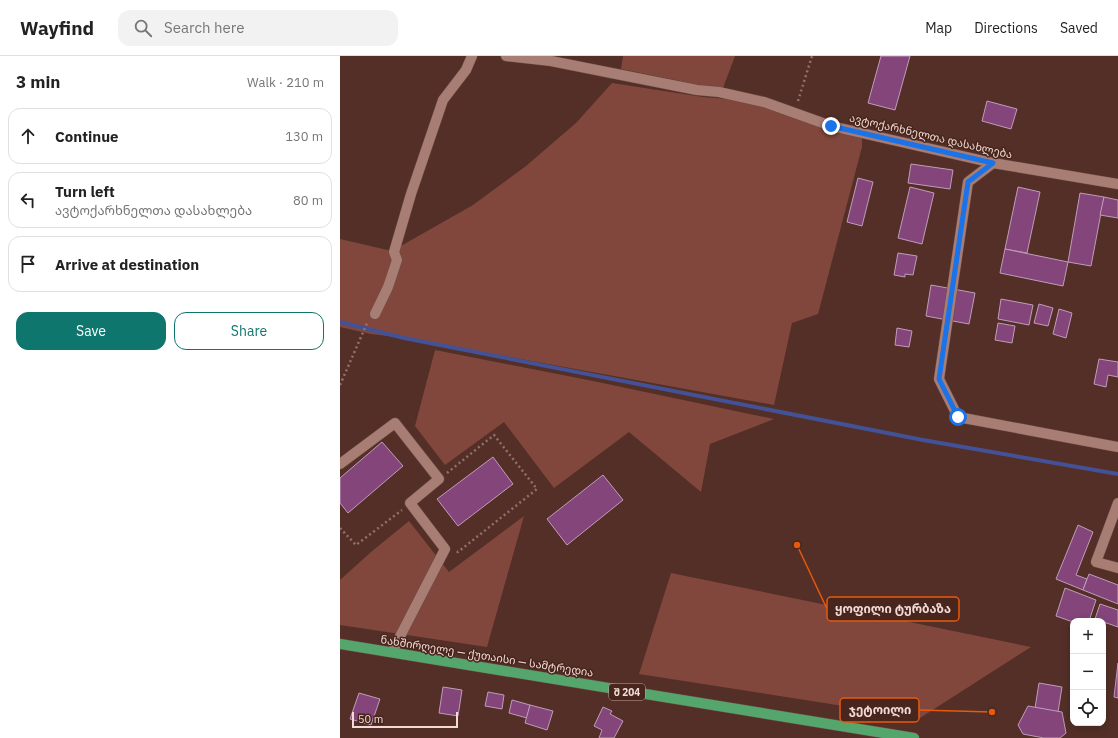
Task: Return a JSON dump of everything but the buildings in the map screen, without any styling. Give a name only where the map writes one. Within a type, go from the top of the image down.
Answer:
[{"type":"main road","name":"ნახშირღელე — ქუთაისი — სამტრედია","points":[[340,644],[914,738]]},
{"type":"street","points":[[375,314],[388,287],[397,260],[394,252],[410,194],[443,100],[466,70],[472,56]]},
{"type":"street","name":"ავტოქარხნელთა დასახლება","points":[[506,56],[551,62],[689,88],[719,92],[764,102],[831,126],[993,163],[1118,184]]},
{"type":"street","points":[[993,163],[968,182],[939,379],[958,417],[1118,447]]},
{"type":"street","points":[[340,464],[395,423],[439,479],[410,503],[445,549],[392,652]]},
{"type":"street","points":[[1118,503],[1096,562],[1118,568]]},
{"type":"path","points":[[795,113],[812,56]]},
{"type":"path","points":[[340,385],[367,323]]},
{"type":"path","points":[[439,479],[494,435],[537,489],[458,552],[445,549]]},
{"type":"path","points":[[340,528],[356,545],[410,503]]},
{"type":"shaded area","points":[[623,56],[735,56],[723,88],[704,86],[621,69]]},
{"type":"shaded area","points":[[612,83],[703,97],[764,102],[862,133],[862,147],[818,314],[792,323],[774,405],[404,338],[371,334],[340,327],[340,239],[392,251],[473,205],[526,166],[576,123]]},
{"type":"shaded area","points":[[435,350],[774,419],[710,444],[701,492],[629,432],[554,488],[504,422],[445,465],[415,426]]},
{"type":"shaded area","points":[[524,516],[487,647],[340,625],[340,580],[409,521],[449,572]]},
{"type":"shaded area","points":[[671,573],[1031,647],[920,718],[639,674]]},
{"type":"waterway","points":[[340,322],[404,338],[923,440],[1118,474]]},
{"type":"place","name":"ყოფილი ტურბაზა","points":[[797,545]]},
{"type":"place","name":"ჯეტოილი","points":[[992,712]]},
{"type":"route","points":[[831,126],[993,163],[968,182],[939,379],[958,417]]}]
